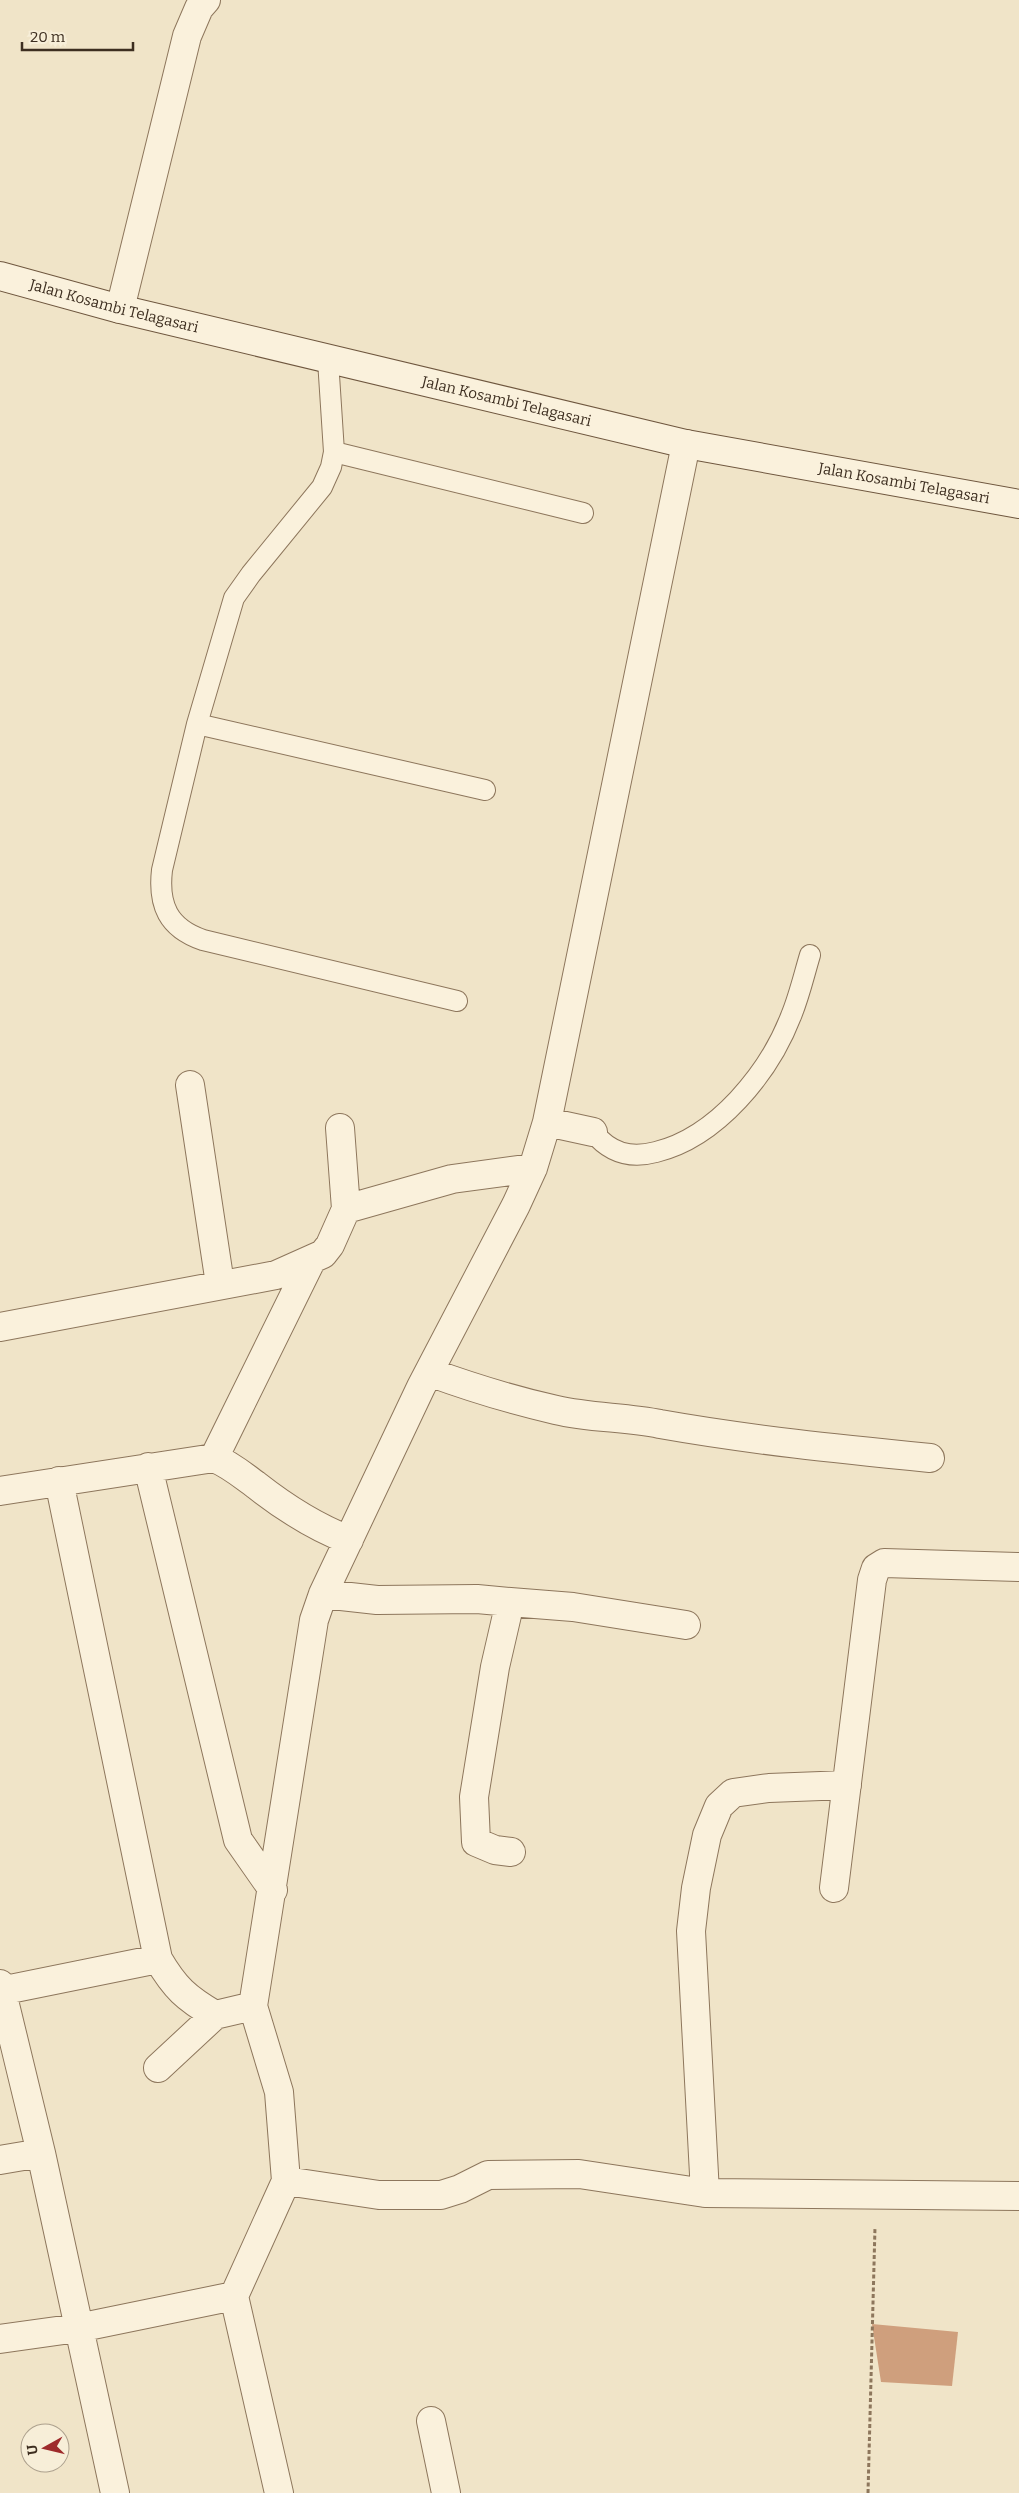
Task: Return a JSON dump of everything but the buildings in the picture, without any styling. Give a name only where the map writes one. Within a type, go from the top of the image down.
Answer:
[{"type":"street","points":[[120,309],[187,36],[199,8],[206,0]]},
{"type":"street","name":"Jalan Kosambi Telagasari","points":[[0,276],[120,309],[328,360],[686,444],[1019,504]]},
{"type":"street","points":[[279,2493],[234,2296],[286,2181],[279,2092],[254,2006],[314,1620],[323,1594],[348,1540],[429,1372],[516,1205],[533,1168],[548,1122],[686,444]]},
{"type":"street","points":[[190,1085],[220,1284]]},
{"type":"street","points":[[548,1122],[592,1132]]},
{"type":"street","points":[[0,1327],[276,1274],[323,1254],[330,1245],[346,1209],[340,1128]]},
{"type":"street","points":[[346,1209],[452,1179],[533,1168]]},
{"type":"street","points":[[214,1458],[312,1260]]},
{"type":"street","points":[[429,1372],[480,1390],[556,1410],[614,1420],[658,1423],[771,1442],[930,1458]]},
{"type":"street","points":[[0,1491],[214,1458],[230,1464],[297,1514],[324,1530],[348,1540]]},
{"type":"street","points":[[148,1467],[238,1840],[273,1890]]},
{"type":"street","points":[[59,1481],[158,1959],[171,1981],[180,1991],[190,2000],[215,2015]]},
{"type":"street","points":[[834,1888],[872,1580],[876,1568],[884,1563],[1019,1567]]},
{"type":"street","points":[[323,1594],[378,1600],[477,1599],[573,1607],[686,1625]]},
{"type":"street","points":[[510,1602],[495,1667],[474,1797],[476,1842],[496,1850],[511,1852]]},
{"type":"street","points":[[705,2193],[691,1931],[696,1888],[707,1835],[719,1806],[733,1793],[769,1788],[847,1785]]},
{"type":"street","points":[[116,2493],[41,2154],[1,1988],[158,1959]]},
{"type":"street","points":[[158,2068],[215,2015],[254,2006]]},
{"type":"street","points":[[0,2160],[41,2154]]},
{"type":"street","points":[[286,2181],[379,2195],[441,2195],[456,2191],[488,2175],[579,2174],[705,2193],[1019,2196]]},
{"type":"street","points":[[0,2339],[78,2328],[234,2296]]},
{"type":"street","points":[[431,2421],[446,2493]]},
{"type":"lane","points":[[328,360],[334,452],[331,467],[322,487],[251,574],[234,598],[197,724],[162,870],[160,887],[162,902],[176,925],[190,935],[202,940],[457,1001]]},
{"type":"lane","points":[[334,452],[583,513]]},
{"type":"lane","points":[[197,724],[485,790]]},
{"type":"lane","points":[[592,1132],[601,1142],[613,1150],[640,1156],[675,1147],[726,1113],[770,1058],[790,1017],[810,955]]},
{"type":"path","points":[[868,2493],[876,2194]]}]
